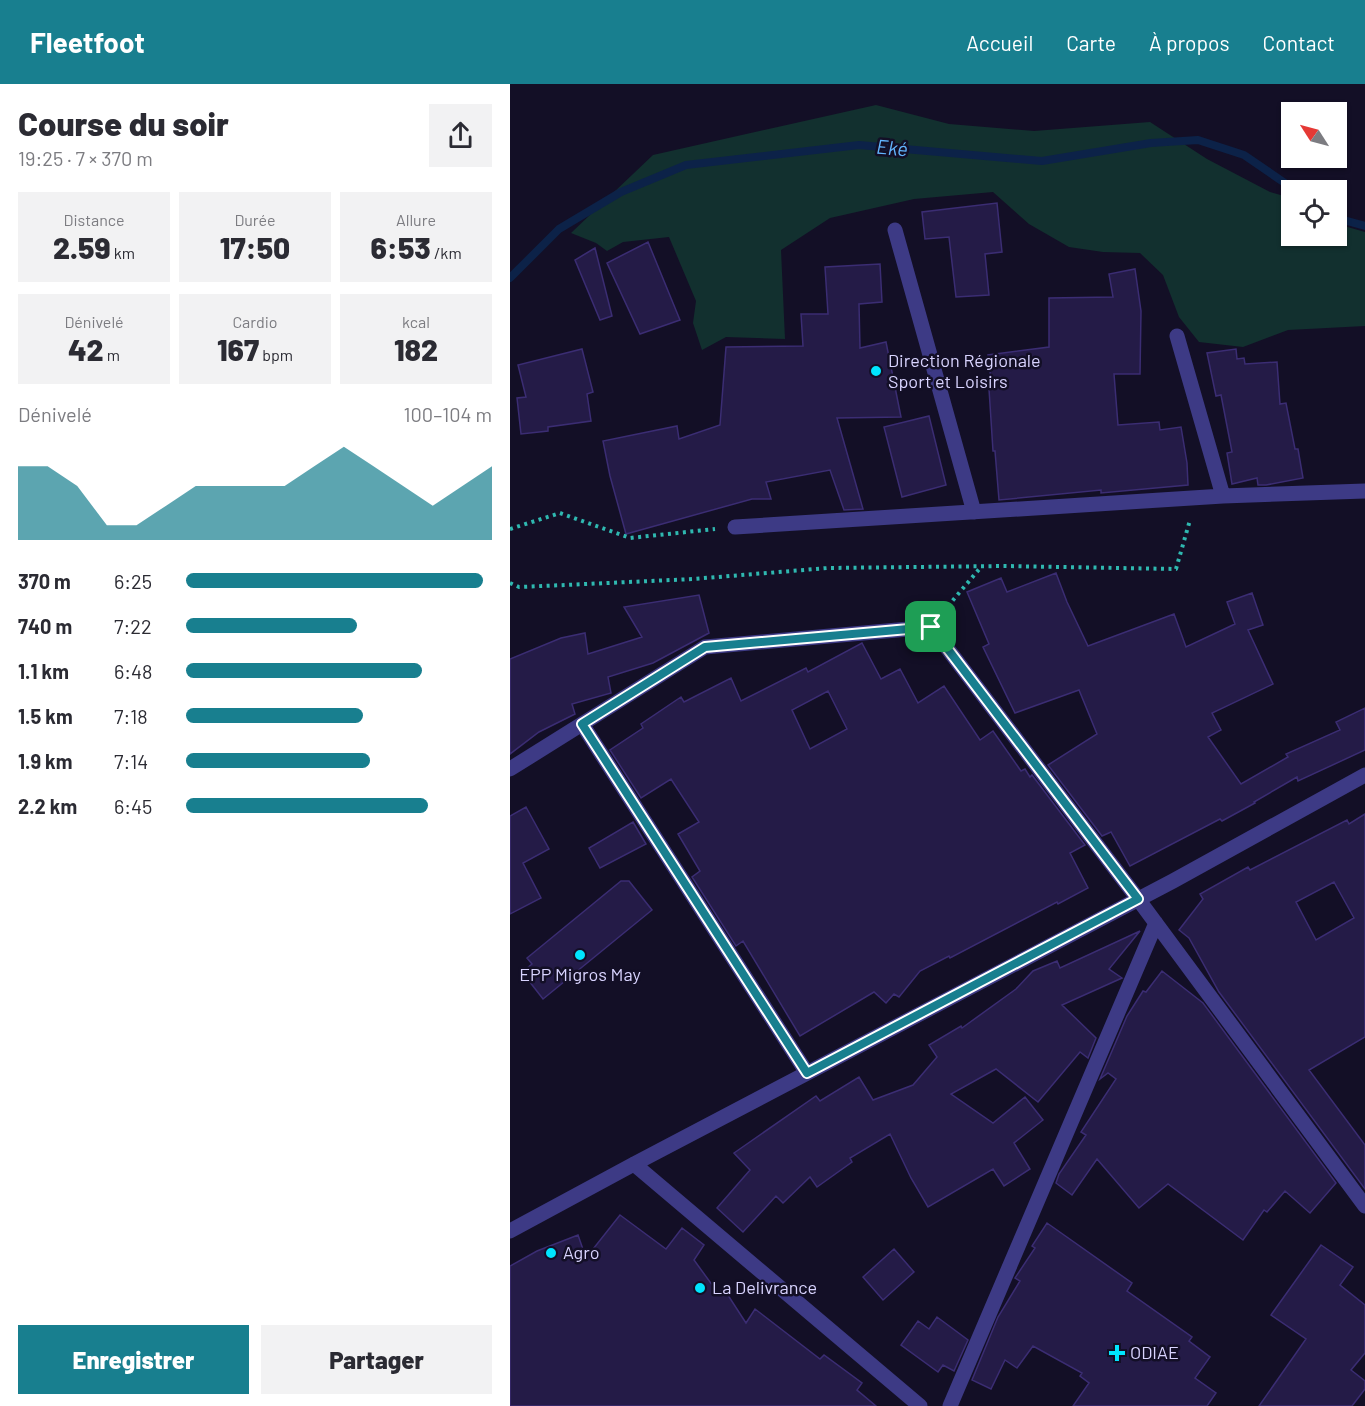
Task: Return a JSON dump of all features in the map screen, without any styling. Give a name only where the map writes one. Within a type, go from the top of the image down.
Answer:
[{"type":"street","points":[[895,230],[974,512]]},
{"type":"street","points":[[1177,336],[1223,496]]},
{"type":"street","points":[[735,527],[1223,496],[1365,491]]},
{"type":"street","points":[[510,769],[705,647],[931,627],[1138,899],[1365,1206]]},
{"type":"street","points":[[582,724],[807,1073]]},
{"type":"street","points":[[510,1232],[634,1164],[1138,899],[1365,775]]},
{"type":"street","points":[[950,1406],[1156,924]]},
{"type":"street","points":[[634,1164],[920,1406]]},
{"type":"path","points":[[510,583],[519,586],[565,585],[693,579],[828,568],[1176,569],[1195,498]]},
{"type":"path","points":[[510,528],[560,513],[630,538],[735,527]]},
{"type":"path","points":[[931,627],[981,567]]},
{"type":"green space","points":[[876,105],[949,124],[1034,131],[1150,122],[1207,159],[1270,192],[1281,195],[1281,246],[1347,246],[1347,227],[1365,232],[1365,326],[1288,330],[1243,347],[1199,342],[1179,317],[1163,275],[1140,253],[1103,252],[1069,247],[1029,224],[993,192],[914,199],[830,218],[781,250],[785,339],[726,337],[702,350],[693,323],[696,301],[669,237],[623,242],[607,251],[596,243],[571,233],[653,155]]},
{"type":"building","points":[[997,203],[1002,252],[985,254],[989,295],[956,297],[949,237],[925,239],[922,212]]},
{"type":"building","points":[[648,242],[680,320],[640,334],[607,263]]},
{"type":"building","points":[[595,248],[612,316],[600,320],[575,260]]},
{"type":"building","points":[[880,264],[882,302],[859,304],[860,348],[886,342],[901,417],[837,418],[863,509],[844,510],[830,470],[766,482],[771,499],[752,499],[626,534],[603,441],[677,426],[679,439],[720,425],[726,347],[803,346],[801,314],[828,314],[825,267]]},
{"type":"building","points":[[1135,269],[1141,311],[1140,374],[1114,374],[1118,425],[1159,422],[1160,430],[1181,427],[1188,485],[1101,493],[1101,490],[999,500],[995,451],[993,451],[989,389],[992,389],[988,355],[1049,347],[1049,298],[1113,297],[1109,274]]},
{"type":"building","points":[[582,349],[593,392],[587,394],[591,421],[548,427],[548,431],[521,434],[517,398],[526,397],[518,365]]},
{"type":"building","points":[[1236,349],[1237,359],[1244,358],[1245,364],[1277,362],[1280,404],[1286,403],[1303,478],[1258,485],[1257,478],[1232,484],[1227,453],[1232,452],[1221,395],[1216,396],[1207,353]]},
{"type":"building","points":[[929,416],[946,485],[902,497],[884,427]]},
{"type":"building","points":[[1056,573],[1088,646],[1174,614],[1186,647],[1235,624],[1227,602],[1252,593],[1263,625],[1248,630],[1273,684],[1212,713],[1221,730],[1208,737],[1241,784],[1288,757],[1286,754],[1340,730],[1336,722],[1365,708],[1365,750],[1298,781],[1297,777],[1222,821],[1220,819],[1130,866],[1111,832],[1102,836],[1048,765],[1097,734],[1079,690],[1015,713],[983,647],[989,644],[967,592],[1001,578],[1007,592]]},
{"type":"building","points":[[699,595],[709,633],[653,663],[608,677],[611,693],[572,704],[575,714],[539,732],[510,754],[510,659],[561,638],[585,633],[588,654],[642,637],[624,607]]},
{"type":"building","points":[[862,643],[881,679],[900,669],[918,703],[944,686],[980,740],[993,731],[1021,771],[1025,769],[1030,777],[1032,775],[1085,845],[1070,853],[1088,888],[920,971],[899,997],[894,994],[886,1003],[874,992],[800,1036],[743,941],[736,946],[692,877],[700,871],[678,834],[699,822],[671,779],[641,798],[610,750],[643,728],[641,724],[681,697],[684,702],[731,678],[741,701],[806,668],[808,672]],"holes":[[[828,691],[847,729],[810,749],[792,710]]]},
{"type":"building","points":[[526,807],[549,849],[523,863],[541,898],[510,914],[510,816]]},
{"type":"building","points":[[1365,814],[1365,1037],[1309,1070],[1365,1145],[1365,1189],[1219,992],[1189,938],[1179,930],[1203,899],[1200,894],[1248,867],[1250,870],[1347,820],[1349,824]],"holes":[[[1334,882],[1354,918],[1316,940],[1296,902]]]},
{"type":"building","points":[[633,822],[646,844],[600,868],[589,848]]},
{"type":"building","points":[[621,881],[629,881],[652,910],[543,999],[522,972],[532,964],[527,958]]},
{"type":"building","points":[[1140,931],[1109,969],[1122,978],[1062,1005],[1096,1038],[1088,1058],[1080,1052],[1038,1102],[996,1069],[951,1094],[993,1123],[1025,1097],[1043,1120],[1014,1143],[1030,1169],[1004,1186],[993,1169],[928,1207],[890,1134],[850,1158],[852,1162],[817,1187],[810,1177],[783,1203],[776,1196],[743,1232],[717,1208],[750,1170],[734,1153],[816,1096],[820,1101],[859,1077],[873,1100],[913,1085],[937,1057],[929,1045],[961,1026],[962,1028],[1016,989],[1033,971],[1057,961],[1060,968]]},
{"type":"building","points":[[1162,971],[1203,1003],[1336,1183],[1310,1213],[1285,1191],[1267,1212],[1264,1210],[1243,1240],[1168,1184],[1139,1208],[1097,1159],[1072,1195],[1056,1183],[1059,1174],[1086,1135],[1081,1132],[1116,1079],[1108,1073],[1100,1079],[1127,1016],[1143,991],[1146,992]]},
{"type":"building","points":[[620,1215],[666,1249],[682,1228],[704,1245],[694,1260],[718,1293],[724,1289],[746,1323],[755,1309],[820,1359],[824,1355],[862,1383],[857,1390],[876,1406],[510,1406],[510,1266],[537,1251],[578,1235],[586,1258]]},
{"type":"building","points":[[1047,1223],[1132,1283],[1127,1291],[1192,1337],[1189,1341],[1210,1357],[1195,1378],[1216,1393],[1207,1406],[1073,1406],[1089,1383],[1080,1376],[1082,1373],[1033,1346],[1017,1368],[1005,1360],[991,1389],[972,1380],[998,1317],[1020,1281],[1015,1278],[1035,1248],[1032,1246]]},
{"type":"building","points":[[1321,1245],[1353,1267],[1340,1285],[1365,1305],[1365,1353],[1351,1370],[1365,1381],[1365,1389],[1352,1406],[1259,1406],[1306,1339],[1271,1315]]},
{"type":"building","points":[[894,1249],[914,1272],[883,1300],[863,1277]]},
{"type":"building","points":[[937,1317],[968,1340],[954,1371],[943,1365],[938,1372],[901,1345],[918,1321],[929,1329]]},
{"type":"waterway","name":"Eké","points":[[510,278],[559,229],[621,192],[686,165],[859,145],[1042,161],[1151,143],[1198,140],[1244,155],[1281,180]]},
{"type":"waterway","name":"Eké","points":[[1347,221],[1365,226]]},
{"type":"place","name":"Direction Régionale Sport et Loisirs","points":[[876,371]]},
{"type":"place","name":"EPP Migros May","points":[[580,955]]},
{"type":"place","name":"Agro","points":[[551,1253]]},
{"type":"place","name":"La Delivrance","points":[[700,1288]]},
{"type":"place","name":"ODIAE","points":[[1117,1353]]},
{"type":"route","points":[[931,627],[1138,899],[807,1073],[582,724],[705,647],[931,627]]}]
